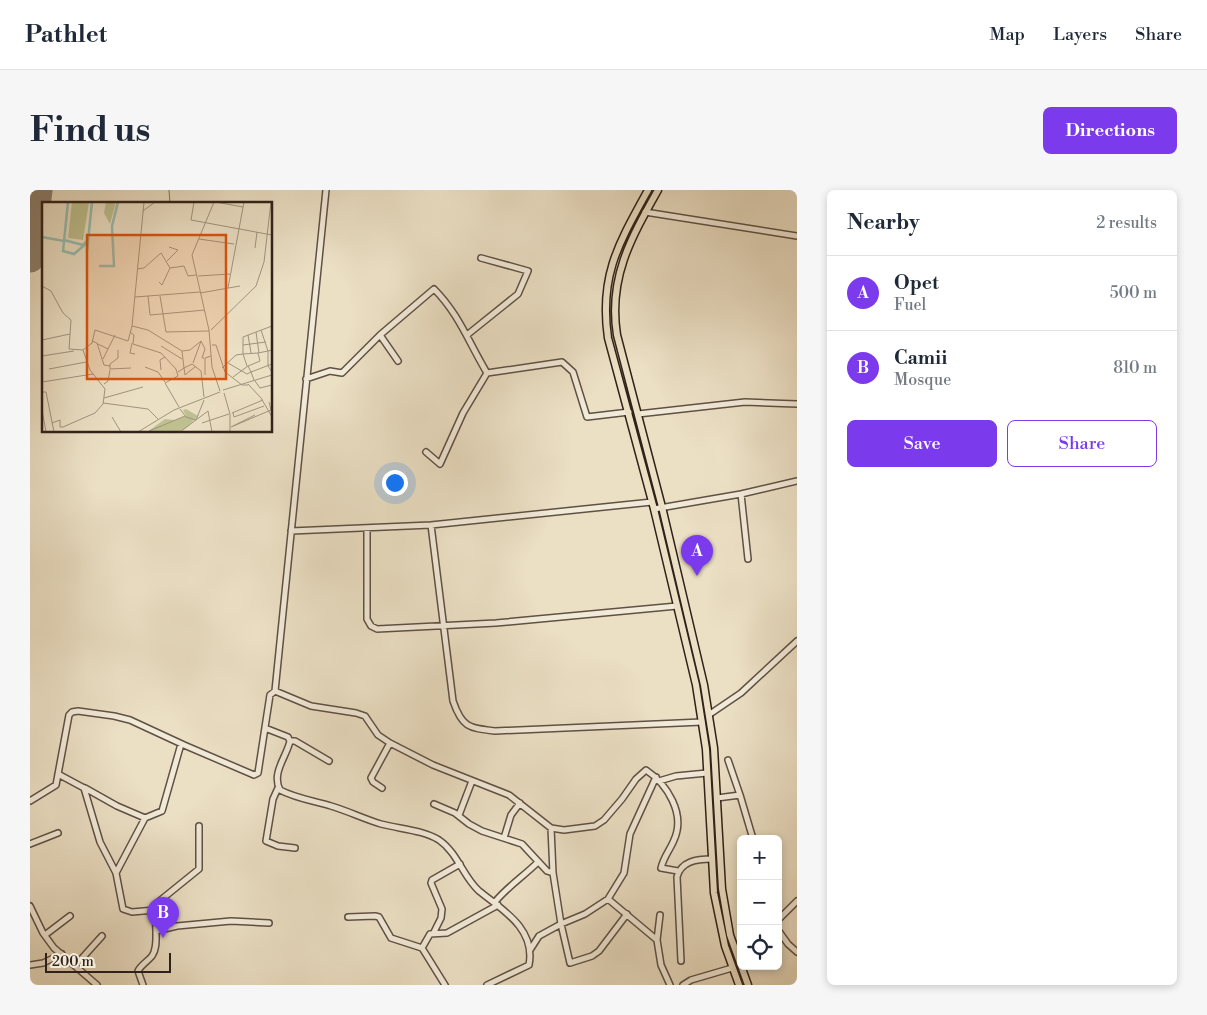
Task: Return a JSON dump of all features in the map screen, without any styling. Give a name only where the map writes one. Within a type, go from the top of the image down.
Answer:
[{"type":"main road","points":[[648,190],[620,241],[608,278],[605,304],[608,338],[653,506],[696,685],[707,773],[718,920],[724,946],[739,985]]},
{"type":"main road","points":[[658,190],[623,258],[614,304],[617,335],[662,507],[710,714],[722,889],[730,935],[737,952]]},
{"type":"main road","points":[[743,970],[748,985]]},
{"type":"street","points":[[30,801],[56,786],[69,716],[72,712],[78,711],[130,720],[181,744],[258,774],[270,695],[275,691],[326,190]]},
{"type":"street","points":[[645,212],[797,236]]},
{"type":"street","points":[[467,335],[518,294],[528,271],[481,258]]},
{"type":"street","points":[[306,379],[330,371],[342,373],[380,335],[434,289],[448,303],[460,322],[487,373]]},
{"type":"street","points":[[380,335],[398,361]]},
{"type":"street","points":[[487,373],[562,362],[573,372],[587,418],[629,412]]},
{"type":"street","points":[[426,452],[440,464],[463,413],[487,373]]},
{"type":"street","points":[[638,414],[745,402],[797,404]]},
{"type":"street","points":[[291,531],[431,525],[653,506],[662,507],[741,494],[797,481]]},
{"type":"street","points":[[741,494],[748,558]]},
{"type":"street","points":[[431,525],[453,701],[458,717],[463,722],[470,726],[494,731],[702,722]]},
{"type":"street","points":[[367,528],[367,619],[371,626],[377,629],[443,626],[677,606]]},
{"type":"street","points":[[710,714],[741,693],[797,641]]},
{"type":"street","points":[[275,691],[311,706],[365,716],[378,736],[433,765],[509,795],[551,828],[564,830],[595,826],[610,813],[636,778],[646,770],[658,779],[675,806],[677,819],[674,840],[665,854],[661,868],[678,871]]},
{"type":"street","points":[[265,728],[288,737],[290,741],[295,741],[329,761]]},
{"type":"street","points":[[290,741],[279,768],[278,788],[273,799],[266,841],[278,846],[296,848]]},
{"type":"street","points":[[382,788],[373,782],[371,778],[390,743]]},
{"type":"street","points":[[116,873],[145,818],[162,811],[181,744]]},
{"type":"street","points":[[728,760],[752,835]]},
{"type":"street","points":[[658,779],[707,773]]},
{"type":"street","points":[[58,774],[117,806],[145,818]]},
{"type":"street","points":[[530,950],[534,942],[543,933],[585,914],[608,899],[624,873],[630,834],[658,779]]},
{"type":"street","points":[[459,815],[472,781]]},
{"type":"street","points":[[84,788],[100,842],[116,873],[123,909],[132,912],[155,910]]},
{"type":"street","points":[[278,788],[282,791],[332,806],[369,820],[432,836],[446,846],[474,886],[496,903],[518,924],[530,950],[530,964],[528,967],[487,985]]},
{"type":"street","points":[[717,798],[740,795]]},
{"type":"street","points":[[504,838],[511,815],[520,803]]},
{"type":"street","points":[[434,804],[459,815],[477,829],[522,844],[547,871],[553,872]]},
{"type":"street","points":[[143,985],[138,971],[141,965],[152,955],[156,946],[155,910],[158,903],[199,869],[199,826]]},
{"type":"street","points":[[551,828],[553,872],[570,963],[599,951],[627,914]]},
{"type":"street","points":[[30,844],[58,833]]},
{"type":"street","points":[[681,961],[678,871],[683,865],[692,861],[712,859]]},
{"type":"street","points":[[434,932],[447,933],[496,903],[504,891],[538,862]]},
{"type":"street","points":[[422,948],[428,936],[434,932],[441,918],[442,909],[432,880],[460,864]]},
{"type":"street","points":[[608,899],[657,940]]},
{"type":"street","points":[[782,916],[797,901]]},
{"type":"street","points":[[30,906],[54,948],[97,985]]},
{"type":"street","points":[[660,915],[657,940],[661,965],[670,985]]},
{"type":"street","points":[[45,935],[70,916]]},
{"type":"street","points":[[348,917],[377,916],[381,919],[391,938],[422,948],[445,985]]},
{"type":"street","points":[[156,931],[177,926],[231,921],[269,923]]},
{"type":"street","points":[[75,966],[102,936]]},
{"type":"street","points":[[782,936],[797,952]]},
{"type":"street","points":[[30,965],[62,954]]},
{"type":"street","points":[[683,985],[691,980],[732,968]]},
{"type":"waterway","points":[[169,190],[170,202]]},
{"type":"taxiway","points":[[30,230],[34,218]]},
{"type":"runway","points":[[30,258],[38,190]]},
{"type":"place","name":"Opet","points":[[697,576]]},
{"type":"place","name":"Camii","points":[[163,938]]}]
